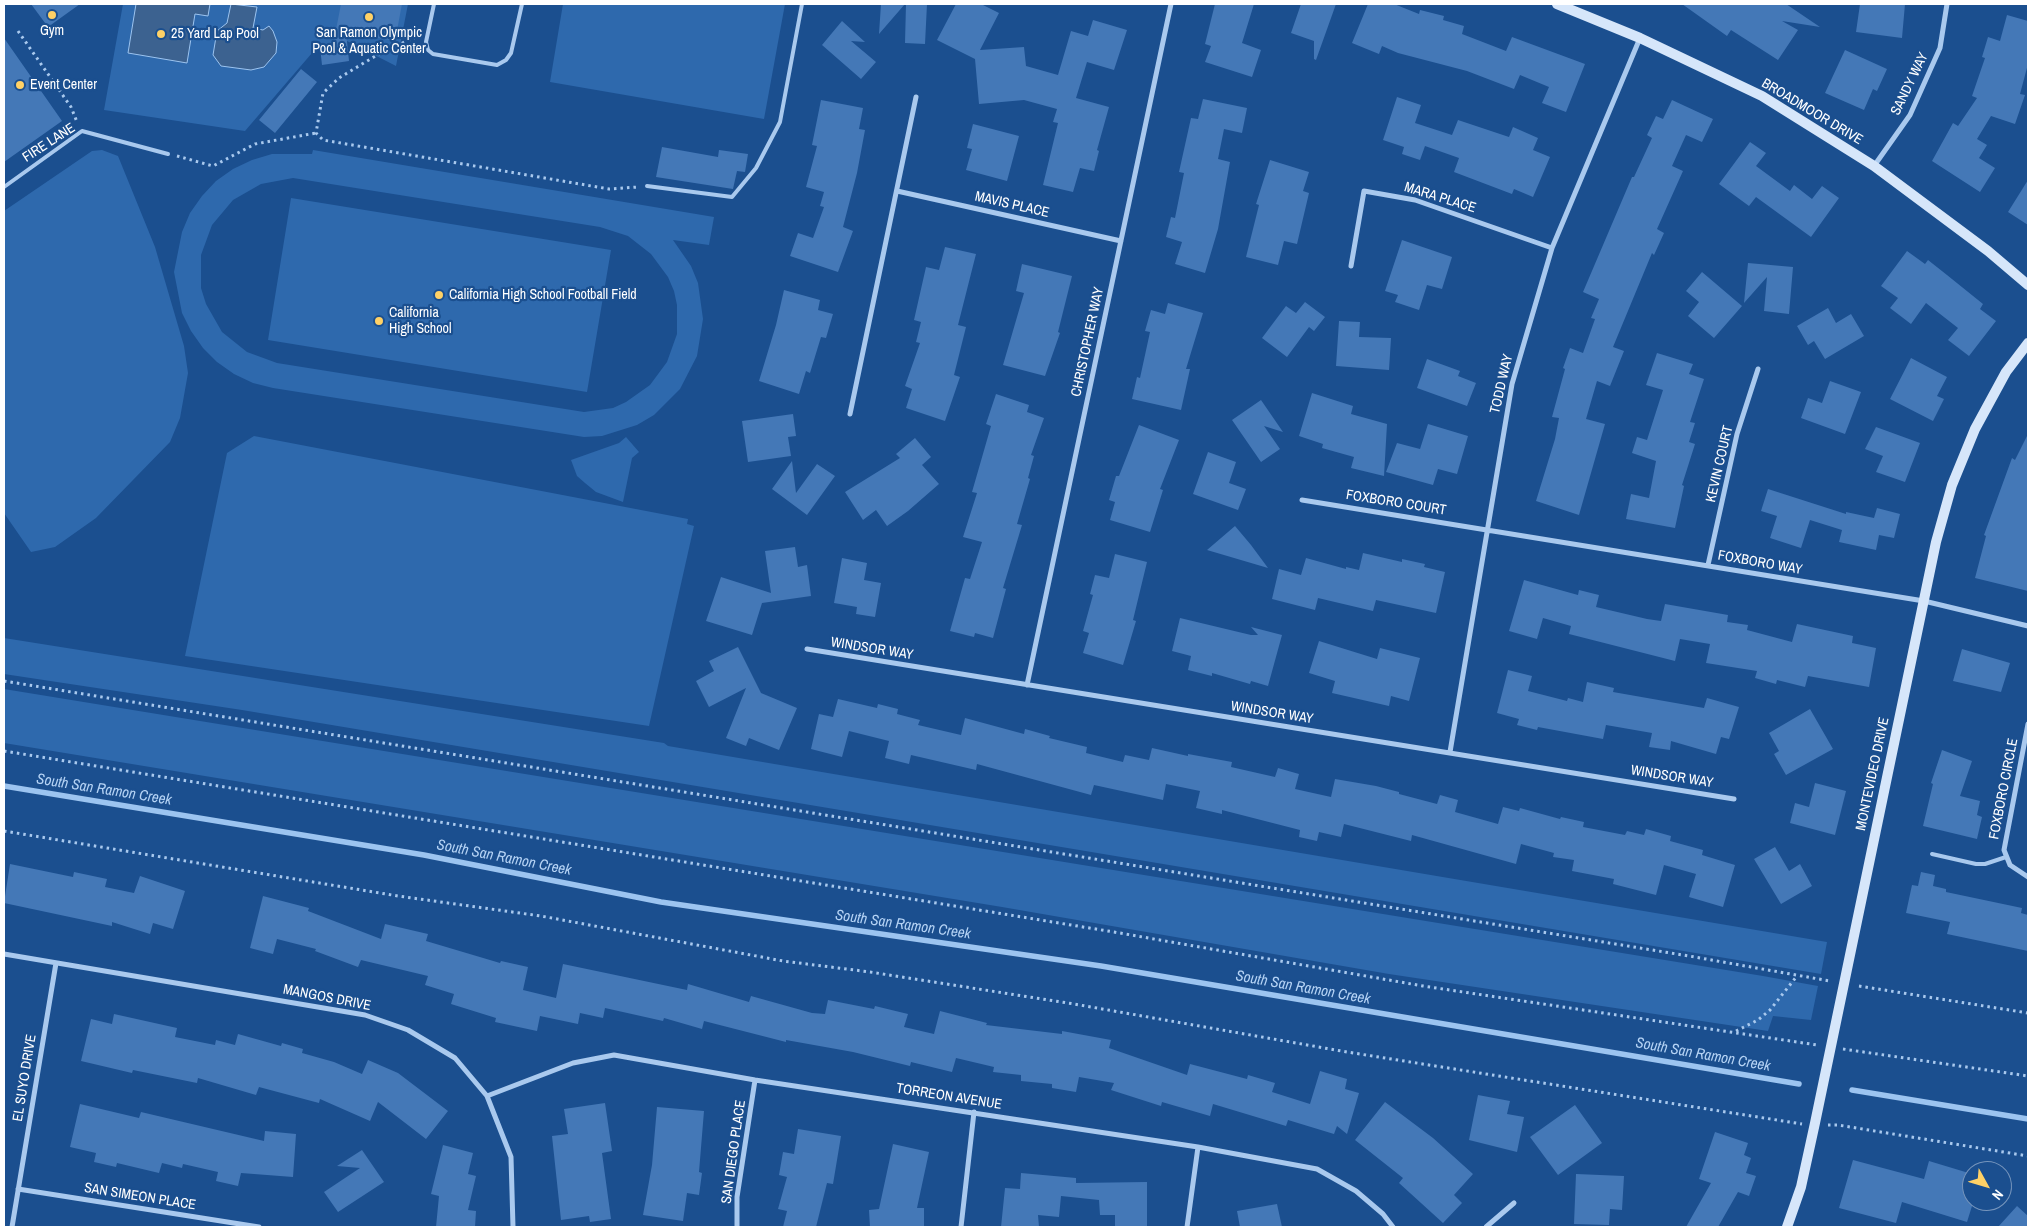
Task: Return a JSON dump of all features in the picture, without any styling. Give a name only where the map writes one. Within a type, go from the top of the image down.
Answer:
[{"type":"street","name":"CHRISTOPHER WAY","points":[[1027,685],[1171,4]]},
{"type":"street","name":"BROADMOOR DRIVE","points":[[1557,4],[1640,38],[1762,96],[1874,166],[1988,251],[2028,285]]},
{"type":"street","name":"SANDY WAY","points":[[1874,166],[1914,106],[1940,48],[1947,4]]},
{"type":"street","name":"TODD WAY","points":[[1450,752],[1486,529],[1512,384],[1552,248],[1640,38]]},
{"type":"street","points":[[850,414],[916,97]]},
{"type":"street","name":"MAVIS PLACE","points":[[897,191],[1121,241]]},
{"type":"street","name":"MARA PLACE","points":[[1352,266],[1364,191],[1414,200],[1552,248]]},
{"type":"street","name":"MONTEVIDEO DRIVE","points":[[1787,1227],[1801,1187],[1936,542],[1952,485],[1975,429],[2006,372],[2028,344]]},
{"type":"street","name":"KEVIN COURT","points":[[1708,565],[1737,434],[1758,369]]},
{"type":"street","name":"FOXBORO COURT","points":[[1302,500],[1486,529]]},
{"type":"street","name":"FOXBORO WAY","points":[[1486,529],[1924,601],[2028,626]]},
{"type":"street","name":"WINDSOR WAY","points":[[807,649],[1734,799]]},
{"type":"street","name":"FOXBORO CIRCLE","points":[[2028,724],[2004,850],[2010,865],[2028,877]]},
{"type":"street","name":"MANGOS DRIVE","points":[[4,954],[365,1015],[408,1030],[455,1058],[487,1096],[511,1157],[513,1227]]},
{"type":"street","name":"EL SUYO DRIVE","points":[[12,1227],[56,963]]},
{"type":"street","name":"TORREON AVENUE","points":[[487,1096],[574,1063],[614,1055],[755,1080],[1198,1147],[1317,1169],[1356,1191],[1383,1214],[1393,1227]]},
{"type":"street","name":"SAN DIEGO PLACE","points":[[737,1227],[737,1197],[755,1080]]},
{"type":"street","points":[[961,1227],[974,1112]]},
{"type":"street","points":[[1187,1227],[1198,1147]]},
{"type":"street","name":"SAN SIMEON PLACE","points":[[18,1189],[258,1227]]},
{"type":"street","points":[[1486,1227],[1514,1203]]},
{"type":"lane","points":[[434,4],[426,42],[428,50],[433,54],[497,64],[506,60],[512,53],[522,4]]},
{"type":"lane","points":[[647,186],[732,197],[756,168],[780,122],[802,4]]},
{"type":"lane","name":"FIRE LANE","points":[[4,187],[82,131],[168,154]]},
{"type":"lane","points":[[1932,854],[1976,864],[1985,864],[2006,857]]},
{"type":"path","points":[[18,31],[71,108],[82,131]]},
{"type":"path","points":[[316,133],[323,93],[339,78],[382,52],[428,32]]},
{"type":"path","points":[[316,133],[322,140],[609,189],[647,186]]},
{"type":"path","points":[[168,154],[213,166],[255,144],[316,133]]},
{"type":"path","points":[[4,681],[2028,1013]]},
{"type":"path","points":[[4,751],[1114,932],[1423,986],[2028,1076]]},
{"type":"path","points":[[4,831],[398,896],[541,916],[783,961],[870,972],[1074,1004],[1348,1052],[1814,1126],[1838,1125],[2028,1156]]},
{"type":"path","points":[[1736,1032],[1758,1020],[1770,1010],[1798,976]]},
{"type":"shaded area","points":[[123,4],[408,4],[396,66],[347,41],[312,53],[245,131],[104,110]]},
{"type":"shaded area","name":"25 Yard Lap Pool","points":[[136,4],[210,4],[208,16],[195,14],[187,63],[128,53]]},
{"type":"shaded area","points":[[231,4],[257,7],[253,28],[263,30],[269,26],[273,31],[277,42],[276,53],[264,67],[251,70],[221,66],[213,55],[217,31],[227,23]]},
{"type":"shaded area","points":[[563,4],[785,4],[764,119],[550,82]]},
{"type":"shaded area","points":[[102,150],[118,156],[155,247],[184,346],[188,373],[180,418],[170,442],[96,518],[55,547],[31,552],[4,513],[4,211],[92,151]]},
{"type":"shaded area","points":[[313,150],[714,217],[709,245],[673,240],[691,266],[698,283],[703,319],[697,356],[680,389],[654,415],[637,425],[602,436],[584,437],[273,388],[253,383],[234,374],[217,362],[203,348],[191,331],[182,313],[174,272],[182,232],[190,213],[202,196],[216,181],[233,169],[252,160],[272,154],[312,154]],"holes":[[[293,178],[600,227],[628,236],[651,254],[668,277],[677,305],[677,334],[667,362],[650,385],[626,402],[613,408],[584,412],[277,363],[247,352],[222,332],[206,304],[201,288],[201,255],[212,225],[233,200],[261,184]]]},
{"type":"shaded area","name":"California High School Football Field","points":[[291,198],[611,250],[587,392],[268,340]]},
{"type":"shaded area","points":[[254,436],[688,519],[687,524],[694,526],[649,726],[185,656],[227,453]]},
{"type":"shaded area","points":[[626,437],[639,452],[632,458],[623,502],[596,492],[577,476],[571,460],[619,443]]},
{"type":"shaded area","points":[[4,638],[664,743],[668,746],[1827,942],[1821,974],[242,710],[4,674]]},
{"type":"shaded area","points":[[4,689],[1818,986],[1811,1020],[1773,1016],[1768,1031],[1389,974],[1002,907],[4,743]]},
{"type":"building","name":"Gym","points":[[31,4],[80,4],[48,27]]},
{"type":"building","name":"San Ramon Olympic Pool & Aquatic Center","points":[[341,4],[402,4],[395,41],[346,32],[349,61],[322,65],[320,47],[333,45]]},
{"type":"building","points":[[881,4],[905,4],[879,34]]},
{"type":"building","points":[[906,4],[927,4],[925,44],[905,43]]},
{"type":"building","points":[[956,4],[981,4],[999,13],[980,50],[1024,47],[1026,66],[1058,75],[1071,31],[1088,36],[1093,20],[1127,30],[1114,70],[1087,62],[1076,98],[1109,107],[1097,150],[1099,151],[1094,171],[1080,168],[1073,192],[1043,185],[1058,123],[1053,122],[1057,109],[1024,100],[979,104],[975,59],[937,40]]},
{"type":"building","points":[[1215,4],[1254,4],[1242,43],[1261,50],[1252,77],[1205,62],[1211,46],[1205,44]]},
{"type":"building","points":[[1301,4],[1336,4],[1316,60],[1314,59],[1314,41],[1291,33]]},
{"type":"building","points":[[1368,4],[1394,4],[1419,14],[1420,10],[1444,16],[1443,20],[1464,26],[1462,34],[1506,51],[1512,37],[1585,64],[1566,112],[1542,103],[1549,87],[1520,75],[1514,89],[1467,71],[1398,53],[1382,46],[1379,54],[1352,43]]},
{"type":"building","points":[[1682,4],[1786,4],[1820,27],[1782,21],[1798,30],[1778,60],[1731,30],[1727,36]]},
{"type":"building","points":[[1860,4],[1905,4],[1902,38],[1856,32]]},
{"type":"building","points":[[2007,15],[2028,21],[2028,64],[2020,94],[2025,95],[2015,124],[1991,116],[1977,139],[1987,145],[1979,158],[1995,168],[1980,192],[1932,161],[1953,123],[1958,126],[1977,98],[1972,96],[1985,58],[1982,57],[1988,37],[2000,41]]},
{"type":"building","points":[[842,21],[865,42],[851,41],[876,62],[861,79],[822,45]]},
{"type":"building","name":"Event Center","points":[[4,38],[62,121],[4,162]]},
{"type":"building","points":[[1845,50],[1887,69],[1877,91],[1873,89],[1864,110],[1825,93]]},
{"type":"building","points":[[301,69],[317,82],[275,133],[259,120]]},
{"type":"building","points":[[1397,97],[1421,105],[1415,123],[1452,135],[1458,120],[1509,137],[1513,127],[1538,138],[1533,150],[1550,157],[1533,197],[1514,189],[1512,194],[1454,172],[1459,158],[1425,146],[1420,160],[1402,154],[1404,147],[1383,140]]},
{"type":"building","points":[[1203,99],[1247,108],[1242,133],[1224,129],[1218,159],[1230,162],[1218,229],[1205,273],[1175,264],[1182,242],[1166,237],[1171,217],[1175,218],[1184,173],[1179,172],[1191,118],[1198,119]]},
{"type":"building","points":[[821,100],[863,108],[859,129],[865,130],[857,173],[843,227],[853,231],[838,272],[790,256],[798,233],[813,238],[824,207],[820,206],[824,192],[806,187],[817,146],[812,145]]},
{"type":"building","points":[[1672,100],[1713,119],[1702,142],[1686,135],[1672,166],[1683,171],[1657,229],[1664,233],[1654,255],[1652,253],[1613,347],[1624,351],[1610,386],[1597,381],[1586,419],[1605,424],[1579,515],[1536,501],[1555,439],[1559,418],[1552,417],[1565,369],[1563,368],[1570,348],[1583,353],[1595,319],[1591,318],[1599,299],[1583,292],[1632,177],[1634,177],[1652,138],[1647,135],[1656,116],[1663,119]]},
{"type":"building","points":[[973,124],[1019,136],[1007,181],[966,170],[972,149],[967,148]]},
{"type":"building","points":[[1750,142],[1766,153],[1756,166],[1790,191],[1794,185],[1812,199],[1822,186],[1839,198],[1811,237],[1756,197],[1749,206],[1719,184]]},
{"type":"building","points":[[662,147],[718,157],[719,150],[748,154],[745,172],[737,171],[733,189],[656,177]]},
{"type":"building","points":[[1270,160],[1309,172],[1303,191],[1309,193],[1297,244],[1284,241],[1278,265],[1246,257],[1259,205],[1256,204]]},
{"type":"building","points":[[2028,180],[2028,225],[2008,212]]},
{"type":"building","points":[[1402,240],[1452,257],[1442,289],[1427,285],[1419,310],[1395,302],[1398,295],[1385,291]]},
{"type":"building","points":[[945,247],[976,254],[958,325],[966,327],[954,375],[960,377],[945,421],[906,408],[912,389],[905,386],[920,343],[916,342],[921,322],[914,320],[926,267],[939,270]]},
{"type":"building","points":[[1907,251],[1925,264],[1928,260],[1983,304],[1980,309],[1996,321],[1969,356],[1948,340],[1958,328],[1926,303],[1911,324],[1890,308],[1898,298],[1881,286]]},
{"type":"building","points":[[1748,263],[1793,267],[1789,314],[1764,311],[1767,277],[1744,303]]},
{"type":"building","points":[[1022,264],[1072,276],[1058,332],[1060,333],[1045,376],[1003,365],[1024,293],[1016,291]]},
{"type":"building","points":[[1702,272],[1742,306],[1714,338],[1688,316],[1699,302],[1686,291]]},
{"type":"building","points":[[784,290],[820,300],[818,310],[833,314],[826,338],[821,337],[810,373],[806,371],[799,394],[759,381],[776,325]]},
{"type":"building","points":[[1305,302],[1325,317],[1314,331],[1309,327],[1287,357],[1262,338],[1286,306],[1296,313]]},
{"type":"building","points":[[1168,303],[1203,313],[1186,369],[1190,369],[1181,410],[1132,399],[1137,377],[1140,378],[1150,332],[1145,331],[1151,310],[1165,314]]},
{"type":"building","points":[[1828,308],[1836,323],[1851,314],[1864,336],[1825,359],[1814,341],[1808,345],[1797,326]]},
{"type":"building","points":[[1339,321],[1360,322],[1359,337],[1391,338],[1389,370],[1336,366]]},
{"type":"building","points":[[1657,353],[1693,364],[1689,374],[1704,379],[1690,422],[1695,423],[1689,442],[1695,444],[1682,485],[1684,486],[1675,528],[1626,519],[1631,494],[1649,498],[1656,461],[1632,453],[1637,437],[1647,440],[1663,390],[1646,385]]},
{"type":"building","points":[[1911,358],[1947,377],[1937,396],[1944,399],[1933,421],[1890,399]]},
{"type":"building","points":[[1427,359],[1460,371],[1458,376],[1476,383],[1467,406],[1417,388]]},
{"type":"building","points":[[1830,381],[1861,392],[1845,434],[1801,418],[1808,398],[1822,403]]},
{"type":"building","points":[[1312,393],[1353,406],[1351,414],[1387,424],[1384,476],[1351,468],[1354,457],[1322,448],[1323,444],[1299,436]]},
{"type":"building","points":[[996,394],[1029,405],[1027,412],[1044,418],[1031,455],[1034,456],[1028,478],[1030,479],[1017,524],[1022,525],[1003,588],[1006,589],[993,638],[975,633],[974,637],[950,631],[965,578],[970,579],[982,542],[963,537],[977,493],[972,492],[991,426],[986,424]]},
{"type":"building","points":[[1261,400],[1283,432],[1264,426],[1280,449],[1261,462],[1232,420]]},
{"type":"building","points":[[793,414],[796,436],[788,437],[791,456],[748,462],[742,421]]},
{"type":"building","points":[[1428,424],[1468,436],[1457,474],[1438,469],[1433,485],[1386,472],[1397,443],[1420,449]]},
{"type":"building","points":[[1139,425],[1179,440],[1160,489],[1163,490],[1150,532],[1110,520],[1115,502],[1109,500],[1116,476],[1119,476]]},
{"type":"building","points":[[1876,427],[1920,443],[1905,482],[1876,472],[1883,456],[1865,449]]},
{"type":"building","points":[[2028,434],[2028,591],[1975,578],[1986,536],[1984,535],[2012,458],[2015,460]]},
{"type":"building","points":[[915,438],[931,457],[922,465],[939,484],[908,511],[887,526],[876,510],[863,520],[845,492],[900,458],[896,454]]},
{"type":"building","points":[[1208,452],[1236,462],[1229,483],[1246,489],[1238,510],[1193,494]]},
{"type":"building","points":[[792,461],[796,493],[817,464],[835,476],[807,515],[772,489]]},
{"type":"building","points":[[1768,489],[1846,514],[1846,512],[1874,518],[1877,508],[1900,514],[1894,538],[1879,535],[1876,550],[1839,542],[1842,530],[1810,520],[1801,548],[1770,538],[1777,516],[1761,511]]},
{"type":"building","points":[[1235,526],[1251,545],[1268,568],[1207,550]]},
{"type":"building","points":[[795,547],[798,567],[807,565],[811,596],[762,603],[752,635],[706,621],[721,577],[771,593],[765,551]]},
{"type":"building","points":[[1363,553],[1402,562],[1402,559],[1425,564],[1424,567],[1445,572],[1436,613],[1376,600],[1373,611],[1318,598],[1315,610],[1272,599],[1279,569],[1301,575],[1306,558],[1346,569],[1346,567],[1359,570]]},
{"type":"building","points":[[1115,554],[1147,562],[1133,620],[1136,621],[1123,665],[1083,653],[1089,633],[1083,631],[1093,595],[1090,594],[1095,575],[1109,578]]},
{"type":"building","points":[[842,558],[867,563],[864,580],[881,583],[875,617],[856,614],[857,607],[834,603]]},
{"type":"building","points":[[1524,580],[1578,595],[1579,590],[1599,595],[1596,607],[1647,619],[1661,621],[1665,604],[1728,615],[1727,622],[1748,625],[1747,630],[1792,642],[1797,624],[1853,636],[1852,643],[1876,648],[1869,687],[1808,676],[1805,687],[1777,680],[1776,684],[1755,678],[1757,671],[1706,663],[1710,644],[1680,639],[1675,661],[1569,634],[1571,626],[1543,618],[1537,639],[1509,631]]},
{"type":"building","points":[[1180,618],[1251,635],[1258,635],[1251,627],[1282,635],[1268,686],[1251,681],[1250,684],[1212,673],[1212,676],[1188,670],[1191,656],[1172,651]]},
{"type":"building","points":[[1319,641],[1377,659],[1380,648],[1420,658],[1409,701],[1391,696],[1389,706],[1332,693],[1335,681],[1309,673]]},
{"type":"building","points":[[738,647],[761,693],[797,708],[779,750],[749,738],[746,746],[726,738],[746,688],[709,707],[696,681],[714,671],[709,661]]},
{"type":"building","points":[[1962,649],[2010,663],[2001,692],[1953,681]]},
{"type":"building","points":[[1508,670],[1532,676],[1528,691],[1567,701],[1568,698],[1583,702],[1587,682],[1614,688],[1613,692],[1704,708],[1707,698],[1739,707],[1729,739],[1721,737],[1716,754],[1671,741],[1670,750],[1649,747],[1652,733],[1606,725],[1603,739],[1538,727],[1537,730],[1517,725],[1519,719],[1497,713]]},
{"type":"building","points":[[838,699],[877,708],[878,704],[898,709],[897,714],[920,720],[918,725],[961,735],[965,718],[1024,734],[1025,729],[1050,736],[1049,738],[1087,747],[1086,753],[1123,762],[1125,755],[1149,760],[1152,748],[1188,756],[1188,754],[1232,762],[1231,767],[1275,777],[1278,768],[1299,774],[1295,789],[1331,797],[1335,779],[1376,786],[1437,804],[1440,795],[1458,800],[1455,812],[1498,824],[1503,807],[1519,811],[1520,808],[1560,819],[1561,817],[1584,822],[1583,827],[1625,835],[1627,831],[1644,835],[1646,829],[1671,836],[1670,841],[1703,850],[1702,855],[1735,865],[1723,907],[1689,897],[1696,874],[1664,865],[1656,895],[1613,884],[1614,879],[1572,871],[1574,860],[1553,857],[1554,853],[1521,844],[1516,864],[1412,835],[1411,841],[1344,824],[1341,837],[1319,832],[1317,841],[1299,837],[1300,830],[1222,810],[1222,814],[1196,808],[1200,791],[1166,784],[1163,800],[1094,785],[1091,795],[977,764],[976,770],[911,755],[909,764],[885,758],[889,741],[849,731],[842,757],[811,749],[819,714],[833,717]]},
{"type":"building","points":[[1810,709],[1833,749],[1786,775],[1774,754],[1779,751],[1769,733]]},
{"type":"building","points":[[1942,750],[1972,761],[1960,796],[1980,801],[1977,815],[1982,817],[1977,839],[1923,826],[1933,784],[1931,783]]},
{"type":"building","points":[[1815,783],[1846,791],[1835,835],[1790,823],[1795,803],[1809,807]]},
{"type":"building","points":[[1775,847],[1789,871],[1800,864],[1812,886],[1781,904],[1754,859]]},
{"type":"building","points":[[10,864],[73,877],[74,872],[107,879],[105,887],[134,893],[140,876],[185,891],[173,929],[153,923],[150,934],[112,922],[112,926],[4,903]]},
{"type":"building","points":[[1921,872],[1935,875],[1933,886],[1946,889],[1946,892],[2022,908],[2021,913],[2028,915],[2028,951],[1947,934],[1950,922],[1906,913],[1912,885],[1918,886]]},
{"type":"building","points":[[263,896],[309,908],[308,911],[381,939],[385,924],[428,934],[426,941],[500,963],[501,961],[528,967],[523,990],[556,998],[563,964],[687,990],[688,984],[749,1002],[751,996],[812,1013],[825,1014],[828,1000],[874,1009],[875,1006],[908,1014],[904,1027],[934,1034],[940,1011],[987,1023],[986,1025],[1062,1034],[1062,1031],[1111,1040],[1109,1048],[1187,1075],[1190,1064],[1247,1079],[1248,1075],[1275,1083],[1272,1092],[1310,1104],[1320,1071],[1347,1079],[1345,1089],[1359,1093],[1347,1134],[1337,1126],[1334,1134],[1288,1120],[1286,1126],[1213,1104],[1210,1116],[1162,1102],[1161,1106],[1111,1090],[1114,1083],[1079,1077],[1076,1092],[1052,1088],[1052,1084],[1021,1081],[1021,1075],[993,1072],[994,1067],[956,1058],[952,1072],[911,1062],[910,1066],[853,1052],[786,1040],[786,1042],[704,1021],[702,1029],[664,1018],[663,1021],[605,1008],[603,1018],[580,1013],[578,1024],[540,1016],[537,1031],[495,1022],[496,1018],[451,1004],[454,994],[425,985],[428,976],[361,960],[358,967],[315,951],[316,949],[277,939],[273,954],[250,948]]},
{"type":"building","points":[[114,1014],[177,1028],[175,1037],[215,1045],[216,1040],[235,1045],[238,1034],[281,1046],[282,1043],[303,1049],[302,1053],[334,1062],[362,1074],[368,1060],[398,1073],[448,1111],[426,1139],[378,1102],[370,1121],[320,1099],[319,1103],[259,1087],[256,1095],[198,1078],[197,1083],[133,1070],[132,1073],[81,1061],[91,1019],[112,1024]]},
{"type":"building","points":[[1478,1095],[1510,1101],[1507,1114],[1524,1117],[1517,1152],[1469,1140]]},
{"type":"building","points":[[1385,1102],[1433,1138],[1473,1174],[1454,1195],[1462,1203],[1443,1223],[1399,1183],[1403,1178],[1355,1140]]},
{"type":"building","points":[[605,1103],[612,1151],[602,1153],[611,1219],[590,1222],[589,1216],[561,1220],[552,1136],[568,1134],[564,1109]]},
{"type":"building","points":[[80,1104],[139,1118],[141,1112],[264,1141],[265,1131],[296,1134],[293,1177],[241,1173],[238,1186],[216,1181],[218,1172],[183,1164],[182,1168],[162,1163],[159,1173],[117,1163],[116,1167],[94,1162],[96,1153],[70,1147]]},
{"type":"building","points":[[1575,1105],[1602,1143],[1558,1175],[1530,1137]]},
{"type":"building","points":[[657,1107],[704,1111],[699,1172],[702,1173],[699,1195],[687,1193],[683,1221],[643,1215],[652,1165]]},
{"type":"building","points":[[798,1129],[841,1136],[833,1184],[827,1183],[816,1227],[783,1227],[787,1211],[778,1209],[787,1177],[779,1175],[783,1152],[794,1154]]},
{"type":"building","points":[[1715,1132],[1748,1143],[1744,1155],[1751,1158],[1746,1173],[1756,1176],[1749,1196],[1738,1192],[1718,1227],[1686,1227],[1711,1183],[1699,1179]]},
{"type":"building","points":[[893,1144],[929,1152],[917,1208],[924,1208],[924,1227],[870,1227],[869,1210],[879,1209]]},
{"type":"building","points":[[443,1145],[473,1153],[468,1174],[476,1176],[468,1210],[476,1211],[475,1227],[436,1227],[439,1196],[431,1194]]},
{"type":"building","points":[[362,1150],[384,1182],[338,1212],[324,1192],[360,1168],[337,1166]]},
{"type":"building","points":[[1853,1160],[1924,1179],[1929,1161],[1962,1171],[1962,1211],[1970,1211],[1967,1222],[1902,1202],[1896,1223],[1839,1208]]},
{"type":"building","points":[[1021,1173],[1076,1178],[1076,1183],[1147,1182],[1147,1227],[1115,1227],[1115,1215],[1100,1215],[1099,1200],[1061,1196],[1059,1217],[1038,1215],[1039,1227],[1001,1227],[1005,1188],[1020,1189]]},
{"type":"building","points":[[1576,1174],[1624,1176],[1622,1210],[1610,1209],[1609,1225],[1574,1224]]},
{"type":"building","points":[[1277,1204],[1282,1227],[1240,1227],[1237,1211]]},
{"type":"building","points":[[2017,1206],[2028,1216],[2028,1227],[1998,1227]]},
{"type":"waterway","name":"South San Ramon Creek","points":[[4,786],[424,855],[661,902],[1101,966],[1799,1084]]},
{"type":"waterway","name":"South San Ramon Creek","points":[[1852,1090],[2028,1119]]},
{"type":"place","name":"Gym","points":[[52,15]]},
{"type":"place","name":"San Ramon Olympic Pool & Aquatic Center","points":[[369,17]]},
{"type":"place","name":"25 Yard Lap Pool","points":[[161,34]]},
{"type":"place","name":"Event Center","points":[[20,85]]},
{"type":"place","name":"California High School Football Field","points":[[439,295]]},
{"type":"place","name":"California High School","points":[[379,321]]}]
